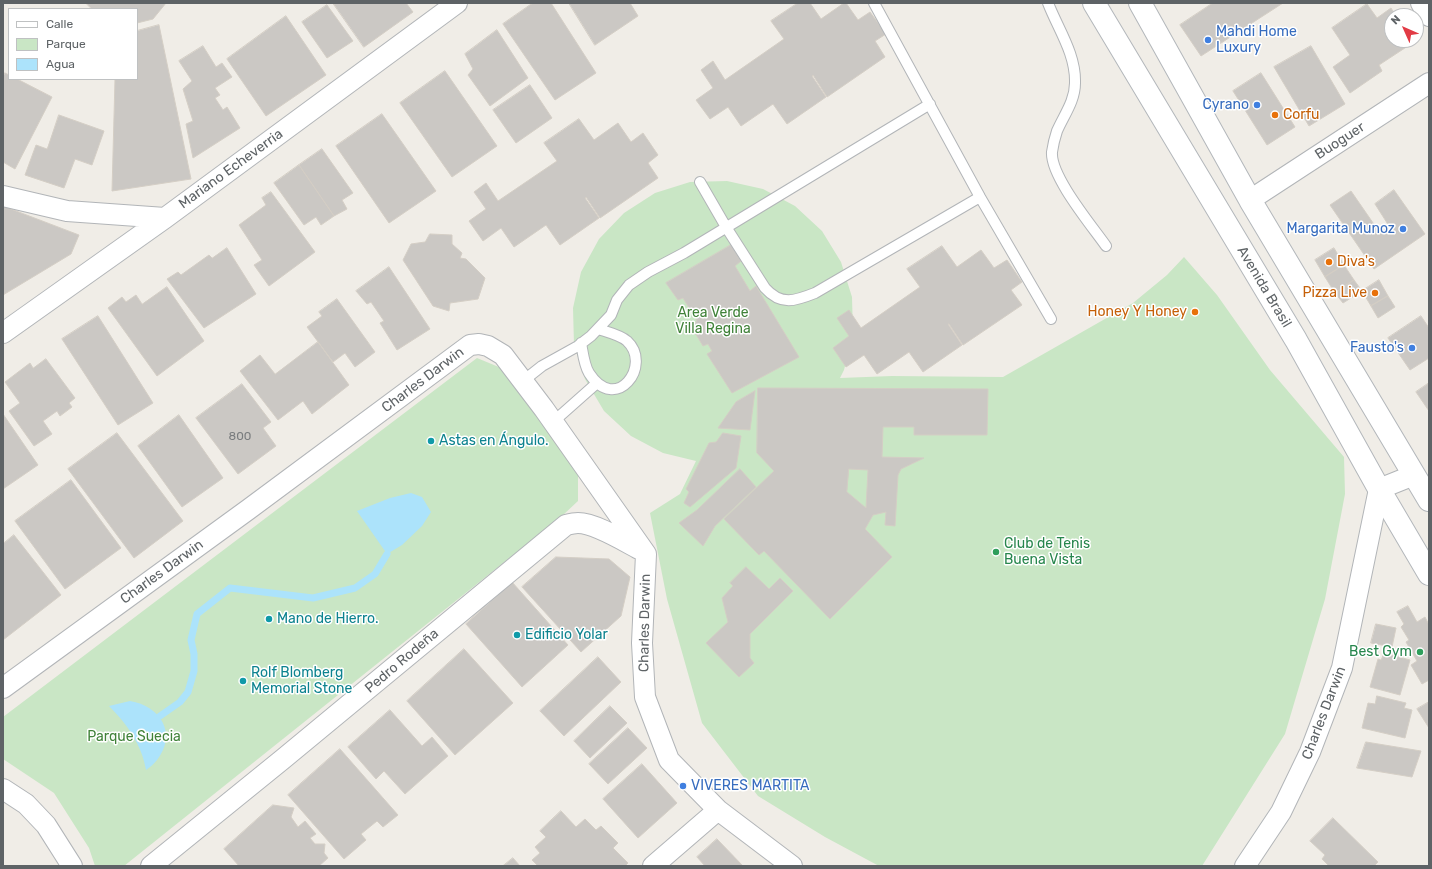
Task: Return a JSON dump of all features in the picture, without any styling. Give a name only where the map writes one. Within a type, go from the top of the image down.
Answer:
[{"type":"street","name":"Mariano Echeverria","points":[[3,333],[165,218],[457,3]]},
{"type":"street","name":"Avenida Brasil","points":[[1094,3],[1296,340],[1379,489],[1429,574]]},
{"type":"street","points":[[1140,3],[1250,200],[1429,500]]},
{"type":"street","points":[[1421,3],[1429,16]]},
{"type":"street","name":"Buoguer","points":[[1250,200],[1429,83]]},
{"type":"street","points":[[3,196],[67,211],[165,218]]},
{"type":"street","name":"Charles Darwin","points":[[3,688],[249,510],[470,345],[480,344],[488,346],[503,355],[553,422],[646,554],[642,643],[645,697],[669,760],[718,810],[792,866]]},
{"type":"street","points":[[1379,489],[1414,475]]},
{"type":"street","name":"Charles Darwin","points":[[1245,866],[1281,812],[1310,752],[1342,668],[1379,489]]},
{"type":"street","name":"Pedro Rodeña","points":[[151,866],[566,525],[580,523],[595,527],[617,537],[646,554]]},
{"type":"street","points":[[3,789],[26,804],[46,825],[72,866]]},
{"type":"street","points":[[653,866],[718,810]]},
{"type":"lane","points":[[874,3],[980,197],[1051,318]]},
{"type":"lane","points":[[1048,3],[1074,63],[1076,84],[1070,107],[1058,131],[1052,153],[1056,169],[1063,185],[1106,246]]},
{"type":"lane","points":[[523,381],[542,366],[581,344],[611,315],[617,300],[629,285],[648,272],[684,253],[930,104]]},
{"type":"lane","points":[[700,182],[726,227],[768,291],[781,300],[803,298],[815,292],[980,197]]},
{"type":"lane","points":[[581,344],[588,372],[597,383],[605,388],[615,390],[625,386],[632,377],[636,364],[633,350],[627,341],[598,329]]},
{"type":"lane","points":[[553,422],[597,383]]},
{"type":"green space","name":"Club de Tenis Buena Vista","points":[[727,181],[763,189],[795,206],[822,231],[841,262],[852,297],[853,334],[844,370],[840,378],[892,376],[1003,377],[1133,303],[1167,275],[1184,257],[1217,295],[1270,370],[1344,457],[1345,494],[1325,599],[1285,734],[1202,866],[879,866],[825,837],[758,796],[702,723],[667,599],[650,513],[680,494],[696,461],[663,453],[631,436],[604,411],[585,379],[574,345],[573,308],[581,272],[599,239],[624,213],[655,193],[690,182]]},
{"type":"green space","name":"Parque Suecia","points":[[477,358],[506,370],[578,470],[578,501],[562,516],[124,866],[95,866],[89,848],[54,793],[3,759],[3,717]]},
{"type":"water","points":[[411,493],[422,497],[431,512],[422,526],[402,545],[387,554],[357,511],[390,498]]},
{"type":"water","points":[[130,701],[141,704],[150,709],[163,722],[166,731],[166,740],[163,750],[156,761],[146,770],[141,752],[133,735],[109,706]]},
{"type":"building","points":[[86,3],[166,3],[153,19],[138,23],[138,8],[91,8]]},
{"type":"building","points":[[333,3],[406,3],[413,12],[364,47]]},
{"type":"building","points":[[533,3],[551,3],[596,73],[555,100],[503,24]]},
{"type":"building","points":[[569,3],[630,3],[638,16],[595,45]]},
{"type":"building","points":[[798,3],[810,3],[821,19],[844,3],[846,3],[858,20],[870,12],[886,34],[875,41],[885,57],[827,97],[813,75],[812,76],[826,97],[787,124],[773,104],[741,126],[728,107],[710,119],[696,100],[713,88],[701,70],[713,61],[725,80],[784,39],[771,21]]},
{"type":"building","name":"Mahdi Home Luxury","points":[[1213,3],[1283,3],[1201,56],[1180,25]]},
{"type":"building","points":[[1367,4],[1377,18],[1384,13],[1384,48],[1405,48],[1379,65],[1382,71],[1350,93],[1333,67],[1350,55],[1332,28]]},
{"type":"building","points":[[327,5],[353,41],[327,58],[302,22]]},
{"type":"building","points":[[286,16],[326,75],[266,116],[227,59]]},
{"type":"building","points":[[159,25],[191,179],[112,191],[115,80],[138,80],[138,31]]},
{"type":"building","points":[[497,30],[528,78],[490,106],[468,75],[473,69],[465,54]]},
{"type":"building","points":[[203,46],[216,67],[222,63],[232,77],[215,88],[220,95],[215,98],[223,110],[227,107],[240,128],[193,158],[186,124],[193,121],[183,89],[192,81],[179,61]]},
{"type":"building","points":[[1311,46],[1345,104],[1309,126],[1274,67]]},
{"type":"building","points":[[445,71],[497,146],[452,177],[400,103]]},
{"type":"building","points":[[5,73],[8,74],[8,80],[19,80],[52,97],[15,169],[3,162],[3,77]]},
{"type":"building","points":[[1261,73],[1295,127],[1267,145],[1233,91]]},
{"type":"building","points":[[530,85],[552,118],[516,143],[493,110]]},
{"type":"building","points":[[382,114],[436,191],[389,223],[336,146]]},
{"type":"building","points":[[59,115],[104,131],[92,165],[75,159],[64,188],[25,175],[36,145],[47,149]]},
{"type":"building","points":[[579,119],[594,140],[618,123],[631,142],[643,133],[658,155],[648,163],[658,178],[600,218],[586,197],[585,198],[599,218],[560,245],[546,225],[514,247],[501,228],[483,241],[469,221],[486,209],[474,192],[486,183],[498,201],[557,161],[544,143]]},
{"type":"building","points":[[322,149],[353,193],[342,200],[347,209],[334,216],[299,165]]},
{"type":"building","points":[[299,165],[334,216],[321,225],[316,217],[304,225],[274,183]]},
{"type":"building","name":"Margarita Munoz","points":[[1394,190],[1425,234],[1374,269],[1330,205],[1351,191],[1380,233],[1389,226],[1375,204]]},
{"type":"building","points":[[271,192],[315,252],[269,286],[254,265],[262,260],[239,225],[266,205],[262,198]]},
{"type":"building","points":[[3,206],[79,235],[71,254],[3,295]]},
{"type":"building","points":[[430,234],[452,235],[452,244],[462,253],[460,258],[466,259],[485,278],[478,299],[450,303],[449,311],[433,306],[403,260],[411,244],[425,242]]},
{"type":"building","points":[[731,245],[741,261],[735,266],[750,291],[756,286],[799,357],[732,393],[707,354],[712,351],[708,344],[703,346],[691,326],[697,321],[683,298],[678,300],[666,283]]},
{"type":"building","points":[[942,246],[957,267],[981,250],[994,268],[1007,260],[1022,282],[1011,290],[1022,305],[963,345],[948,324],[962,345],[923,372],[909,352],[877,374],[864,355],[846,367],[833,348],[849,336],[837,318],[849,310],[861,328],[920,287],[907,269]]},
{"type":"building","points":[[227,248],[256,294],[204,328],[167,279],[178,272],[181,275],[209,255],[212,258]]},
{"type":"building","name":"Diva's","points":[[1334,248],[1344,265],[1325,277],[1315,260]]},
{"type":"building","points":[[1344,265],[1354,280],[1335,293],[1325,277]]},
{"type":"building","points":[[389,267],[430,329],[397,350],[380,323],[384,321],[371,302],[367,304],[356,291]]},
{"type":"building","points":[[1354,280],[1362,291],[1343,303],[1335,293]]},
{"type":"building","name":"Pizza Live","points":[[1379,280],[1388,296],[1371,306],[1362,291]]},
{"type":"building","points":[[167,287],[204,341],[157,376],[108,308],[122,297],[126,302],[136,295],[142,304]]},
{"type":"building","points":[[1388,296],[1395,307],[1378,318],[1371,306]]},
{"type":"building","points":[[337,299],[375,352],[355,367],[345,353],[333,362],[307,327],[322,316],[319,312]]},
{"type":"building","points":[[98,316],[153,403],[118,425],[62,339]]},
{"type":"building","name":"Fausto's","points":[[1421,316],[1429,328],[1429,358],[1410,370],[1388,338]]},
{"type":"building","points":[[318,342],[349,385],[312,414],[303,401],[278,420],[240,371],[260,355],[275,374]]},
{"type":"building","points":[[46,359],[75,398],[69,403],[72,407],[60,416],[57,411],[43,421],[52,434],[34,446],[9,411],[20,403],[5,382],[30,363],[33,368]]},
{"type":"building","points":[[1429,383],[1429,411],[1416,392]]},
{"type":"building","points":[[242,384],[271,422],[263,428],[276,446],[238,474],[196,418]]},
{"type":"building","points":[[758,388],[988,389],[987,435],[914,435],[914,427],[883,427],[882,457],[924,458],[901,469],[898,475],[895,526],[885,525],[886,512],[873,515],[865,529],[892,557],[830,619],[764,551],[759,555],[724,519],[774,471],[757,453]],"holes":[[[849,469],[868,470],[866,508],[847,492]]]},
{"type":"building","points":[[755,391],[750,430],[718,428],[736,402]]},
{"type":"building","points":[[3,414],[38,465],[3,489]]},
{"type":"building","points":[[179,415],[223,478],[182,507],[138,446]]},
{"type":"building","points":[[117,433],[183,521],[134,558],[68,469]]},
{"type":"building","points":[[723,433],[741,436],[736,468],[690,507],[684,503],[689,492],[686,489],[709,443],[716,442]]},
{"type":"building","points":[[740,469],[756,487],[715,526],[703,546],[679,523],[697,510]]},
{"type":"building","points":[[71,480],[121,548],[65,589],[15,521]]},
{"type":"building","points":[[14,535],[61,595],[3,640],[3,544]]},
{"type":"building","points":[[556,557],[609,559],[630,577],[621,616],[581,652],[522,587]]},
{"type":"building","points":[[746,567],[769,589],[780,578],[793,591],[750,634],[750,658],[754,663],[739,677],[706,643],[728,622],[722,598],[733,586],[730,583]]},
{"type":"building","name":"Edificio Yolar","points":[[512,582],[568,645],[522,687],[466,624]]},
{"type":"building","name":"Best Gym","points":[[1408,606],[1417,622],[1425,617],[1429,625],[1429,680],[1422,684],[1411,665],[1417,661],[1406,642],[1409,640],[1401,627],[1404,624],[1397,612]]},
{"type":"building","points":[[1376,624],[1396,628],[1392,647],[1371,643]]},
{"type":"building","points":[[464,649],[513,703],[455,755],[407,701]]},
{"type":"building","points":[[1384,653],[1410,660],[1400,695],[1370,687],[1378,659],[1381,660]]},
{"type":"building","points":[[598,657],[621,682],[564,736],[540,711]]},
{"type":"building","points":[[1377,696],[1406,703],[1404,708],[1412,710],[1405,738],[1362,728],[1368,703],[1375,704]]},
{"type":"building","points":[[1429,702],[1429,728],[1417,709]]},
{"type":"building","points":[[610,706],[627,723],[590,758],[574,741]]},
{"type":"building","points":[[390,710],[422,746],[432,737],[448,756],[405,794],[384,771],[376,779],[348,747]]},
{"type":"building","points":[[628,728],[647,748],[608,784],[589,764]]},
{"type":"building","points":[[1366,742],[1421,751],[1412,777],[1357,768]]},
{"type":"building","points":[[340,749],[398,815],[383,827],[377,821],[361,834],[366,840],[344,859],[288,795]]},
{"type":"building","points":[[642,764],[677,803],[638,838],[603,799]]},
{"type":"building","points":[[273,805],[294,808],[291,817],[298,827],[305,821],[316,834],[310,838],[315,844],[325,844],[324,853],[328,858],[319,866],[239,866],[224,849]]},
{"type":"building","points":[[561,811],[576,827],[585,819],[596,830],[601,826],[618,843],[613,848],[628,863],[625,866],[538,866],[532,860],[540,853],[535,847],[546,837],[540,831]]},
{"type":"building","points":[[1333,818],[1378,862],[1374,866],[1329,866],[1322,859],[1325,855],[1310,841]]},
{"type":"building","points":[[717,839],[743,866],[705,866],[697,857]]},
{"type":"building","points":[[513,858],[520,866],[503,866]]},
{"type":"waterway","points":[[160,716],[180,702],[188,692],[194,671],[194,654],[191,640],[197,614],[230,588],[313,598],[355,588],[375,574],[387,554]]},
{"type":"place","name":"Mahdi Home Luxury","points":[[1208,40]]},
{"type":"place","name":"Cyrano","points":[[1257,105]]},
{"type":"place","name":"Corfu","points":[[1275,115]]},
{"type":"place","name":"Margarita Munoz","points":[[1403,229]]},
{"type":"place","name":"Diva's","points":[[1329,262]]},
{"type":"place","name":"Pizza Live","points":[[1375,293]]},
{"type":"place","name":"Honey Y Honey","points":[[1195,312]]},
{"type":"place","name":"Fausto's","points":[[1412,348]]},
{"type":"place","name":"Astas en Ángulo.","points":[[431,441]]},
{"type":"place","name":"Club de Tenis Buena Vista","points":[[996,552]]},
{"type":"place","name":"Mano de Hierro.","points":[[269,619]]},
{"type":"place","name":"Edificio Yolar","points":[[517,635]]},
{"type":"place","name":"Best Gym","points":[[1420,652]]},
{"type":"place","name":"Rolf Blomberg Memorial Stone","points":[[243,681]]},
{"type":"place","name":"VIVERES MARTITA","points":[[683,786]]},
{"type":"park label","name":"Area Verde Villa Regina","points":[[713,322]]}]
